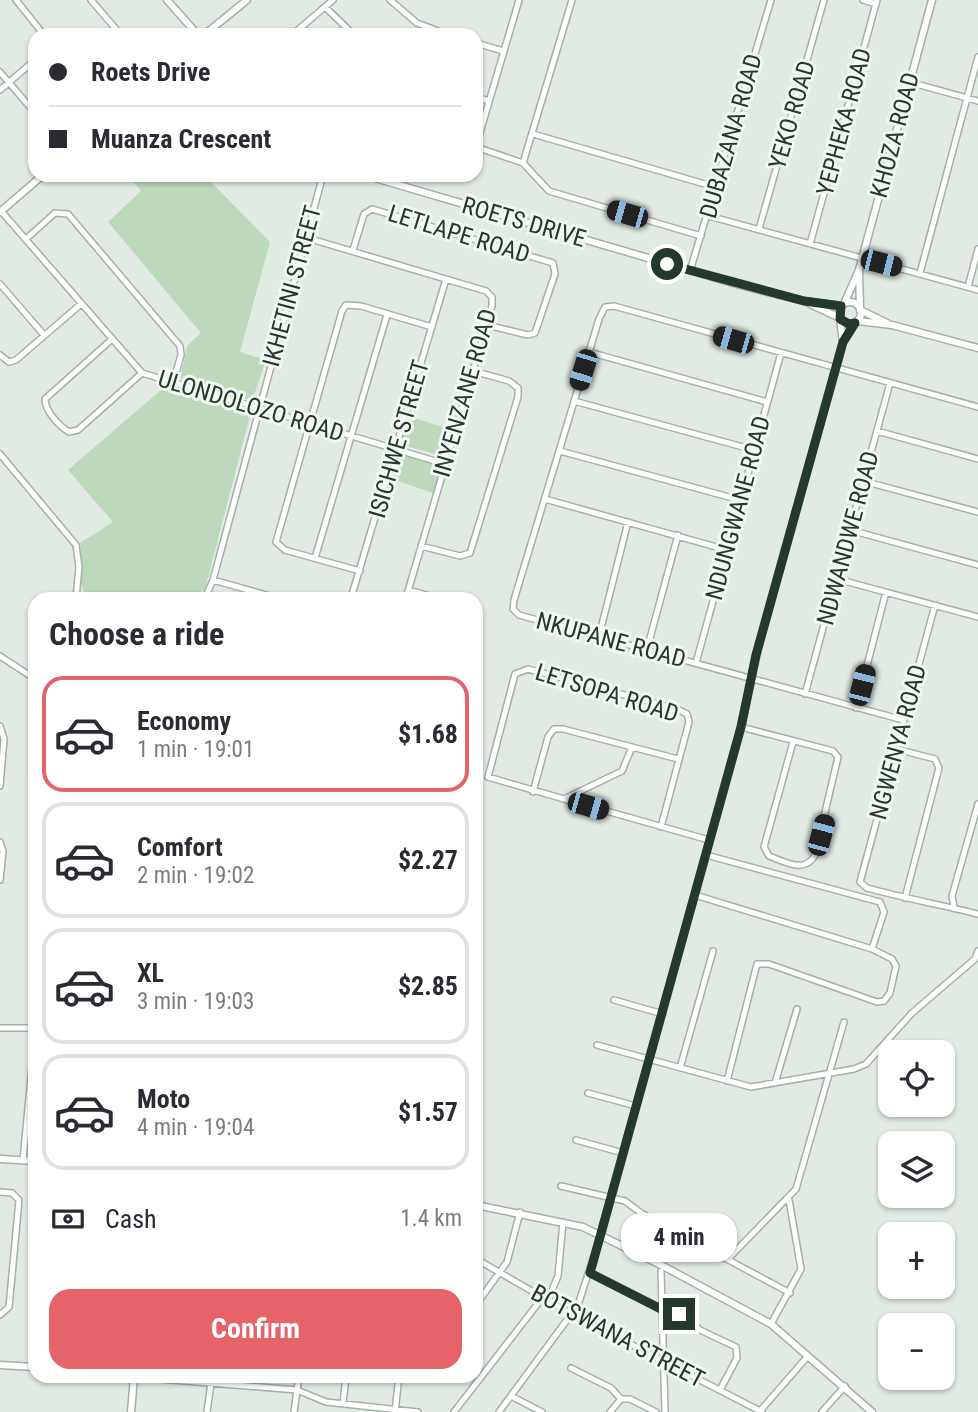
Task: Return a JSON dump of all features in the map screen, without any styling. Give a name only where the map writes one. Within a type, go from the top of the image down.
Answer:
[{"type":"street","points":[[91,0],[115,28]]},
{"type":"street","points":[[167,0],[192,28]]},
{"type":"street","points":[[213,28],[247,0]]},
{"type":"street","points":[[300,28],[333,0]]},
{"type":"street","points":[[390,0],[417,23],[430,28]]},
{"type":"street","points":[[483,122],[517,0]]},
{"type":"street","points":[[523,163],[572,0]]},
{"type":"street","name":"DUBAZANA ROAD","points":[[690,271],[709,216],[715,187],[771,0]]},
{"type":"street","name":"YEKO ROAD","points":[[759,229],[824,0]]},
{"type":"street","points":[[863,0],[876,2]]},
{"type":"street","name":"KHOZA ROAD","points":[[843,305],[859,270],[932,0]]},
{"type":"street","points":[[19,1],[39,28]]},
{"type":"street","name":"YEPHEKA ROAD","points":[[810,244],[876,2]]},
{"type":"street","points":[[325,7],[347,28]]},
{"type":"street","points":[[483,45],[503,51]]},
{"type":"street","points":[[920,273],[978,57]]},
{"type":"street","points":[[0,90],[28,66]]},
{"type":"street","points":[[0,72],[28,105]]},
{"type":"street","points":[[909,82],[978,101]]},
{"type":"street","points":[[483,99],[489,101]]},
{"type":"street","points":[[533,134],[715,187]]},
{"type":"street","points":[[483,149],[523,163],[550,191],[701,236]]},
{"type":"street","points":[[1,212],[35,182]]},
{"type":"street","name":"IKHETINI STREET","points":[[208,592],[321,182]]},
{"type":"street","name":"ROETS DRIVE","points":[[389,182],[690,271],[804,301],[843,305]]},
{"type":"street","name":"LETLAPE ROAD","points":[[353,250],[364,214],[375,210],[554,265],[555,274],[535,333],[528,335],[487,325]]},
{"type":"street","name":"ULONDOLOZO ROAD","points":[[1,212],[142,373],[445,464]]},
{"type":"street","points":[[26,239],[55,213],[68,214],[180,346],[180,362],[173,383]]},
{"type":"street","points":[[709,216],[978,290]]},
{"type":"street","name":"INYENZANE ROAD","points":[[304,237],[489,292],[493,301],[409,590]]},
{"type":"street","points":[[968,287],[978,249]]},
{"type":"street","name":"KHOZA ROAD","points":[[859,270],[860,310]]},
{"type":"street","name":"ISICHWE STREET","points":[[353,592],[446,279]]},
{"type":"street","points":[[0,284],[44,335]]},
{"type":"street","name":"ROETS DRIVE","points":[[804,301],[840,318]]},
{"type":"street","points":[[843,342],[840,318],[843,305],[854,303],[860,310],[892,325]]},
{"type":"street","points":[[0,355],[13,362],[81,304]]},
{"type":"street","points":[[360,571],[285,550],[276,540],[308,423],[344,307],[354,304],[432,327]]},
{"type":"street","name":"NKUPANE ROAD","points":[[781,354],[614,306],[606,307],[601,313],[513,609],[519,615],[903,720]]},
{"type":"street","points":[[499,1412],[583,1297],[663,1014],[843,342],[857,322],[860,310]]},
{"type":"street","points":[[316,558],[387,315]]},
{"type":"street","points":[[840,318],[849,324],[857,322],[892,325],[978,348]]},
{"type":"street","points":[[111,340],[45,399],[47,409],[64,429],[69,432],[78,430],[142,373]]},
{"type":"street","points":[[589,352],[767,402]]},
{"type":"street","points":[[781,354],[978,407]]},
{"type":"street","name":"NDUNGWANE ROAD","points":[[696,663],[781,354]]},
{"type":"street","points":[[421,546],[460,556],[470,553],[518,397],[518,388],[513,383],[473,371]]},
{"type":"street","name":"NDWANDWE ROAD","points":[[805,694],[890,383]]},
{"type":"street","points":[[574,401],[754,450]]},
{"type":"street","points":[[877,431],[978,459]]},
{"type":"street","points":[[560,451],[740,500]]},
{"type":"street","points":[[0,454],[76,545],[79,567],[77,592]]},
{"type":"street","points":[[863,481],[978,512]]},
{"type":"street","points":[[545,499],[727,550]]},
{"type":"street","points":[[599,636],[628,522]]},
{"type":"street","points":[[850,530],[978,565]]},
{"type":"street","points":[[646,649],[678,535]]},
{"type":"street","points":[[836,579],[978,617]]},
{"type":"street","points":[[213,580],[248,592]]},
{"type":"street","points":[[409,590],[416,592]]},
{"type":"street","points":[[856,708],[886,592]]},
{"type":"street","name":"NGWENYA ROAD","points":[[905,898],[867,888],[860,880],[935,605]]},
{"type":"street","points":[[0,656],[28,675]]},
{"type":"street","name":"LETSOPA ROAD","points":[[533,792],[490,780],[488,771],[515,674],[522,669],[685,713],[689,720],[661,827]]},
{"type":"street","points":[[0,726],[4,739],[0,786]]},
{"type":"street","points":[[741,727],[833,751],[838,757],[815,856],[809,864],[801,866],[769,856],[764,847],[793,742]]},
{"type":"street","points":[[678,759],[563,729],[554,729],[546,743],[533,792],[709,840]]},
{"type":"street","points":[[564,799],[622,771],[632,747]]},
{"type":"street","points":[[896,749],[935,759],[939,768],[905,898],[978,914]]},
{"type":"street","points":[[954,907],[952,895],[978,804]]},
{"type":"street","points":[[0,842],[3,851],[0,878]]},
{"type":"street","points":[[706,855],[880,902],[884,912],[872,949]]},
{"type":"street","points":[[695,895],[872,949],[895,962],[896,972],[884,1001],[873,1001],[760,962],[756,965],[727,1082]]},
{"type":"street","points":[[680,1068],[713,951]]},
{"type":"street","points":[[597,1045],[751,1087],[828,1074],[866,1064],[903,1022],[975,959],[978,951]]},
{"type":"street","points":[[614,1000],[663,1014]]},
{"type":"street","points":[[775,1083],[797,1009]]},
{"type":"street","points":[[728,1259],[789,1200],[796,1189],[844,1022]]},
{"type":"street","points":[[0,1028],[28,1028]]},
{"type":"street","points":[[588,1093],[636,1106]]},
{"type":"street","points":[[23,1160],[28,1108]]},
{"type":"street","points":[[576,1140],[623,1153]]},
{"type":"street","points":[[0,1159],[28,1160]]},
{"type":"street","points":[[561,1186],[628,1202],[641,1213],[790,1293]]},
{"type":"street","points":[[0,1192],[12,1193],[19,1200],[9,1307],[0,1315]]},
{"type":"street","points":[[771,1324],[798,1277],[801,1261],[789,1200]]},
{"type":"street","points":[[483,1206],[563,1222],[601,1234],[771,1324],[872,1412]]},
{"type":"street","points":[[483,1296],[501,1272],[511,1251],[520,1212]]},
{"type":"street","points":[[483,1376],[546,1298],[558,1276],[563,1222]]},
{"type":"street","name":"BOTSWANA STREET","points":[[483,1262],[572,1314],[761,1412]]},
{"type":"street","points":[[660,1271],[665,1412]]},
{"type":"street","points":[[590,1273],[663,1310],[682,1315],[701,1330],[736,1347],[737,1358],[720,1390]]},
{"type":"street","points":[[761,1412],[807,1356]]},
{"type":"street","points":[[0,1365],[28,1367]]},
{"type":"street","points":[[571,1368],[611,1388],[621,1399],[630,1399],[656,1412]]},
{"type":"street","points":[[131,1412],[133,1383]]},
{"type":"street","points":[[207,1412],[211,1383],[297,1390],[317,1400],[418,1412]]},
{"type":"street","points":[[294,1412],[298,1383]]},
{"type":"street","points":[[343,1404],[345,1383]]},
{"type":"street","points":[[395,1411],[398,1383]]},
{"type":"street","points":[[454,1412],[477,1383]]},
{"type":"street","points":[[822,1412],[845,1386]]},
{"type":"street","points":[[511,1396],[542,1412]]},
{"type":"street","points":[[610,1412],[621,1399]]},
{"type":"green space","points":[[133,182],[211,182],[270,242],[240,352],[266,360],[252,401],[180,379],[187,346],[201,333],[108,222],[141,191]]},
{"type":"green space","points":[[164,382],[246,406],[251,412],[205,589],[201,592],[85,592],[81,583],[80,543],[113,522],[68,470],[160,391]]},
{"type":"green space","points":[[408,416],[452,430],[443,456],[402,445],[401,438]]},
{"type":"green space","points":[[398,452],[440,466],[433,493],[389,478]]},
{"type":"route","points":[[667,264],[804,301],[841,306],[840,319],[845,323],[855,323],[843,342],[799,497],[756,655],[741,727],[590,1273],[667,1312],[679,1314]]}]
